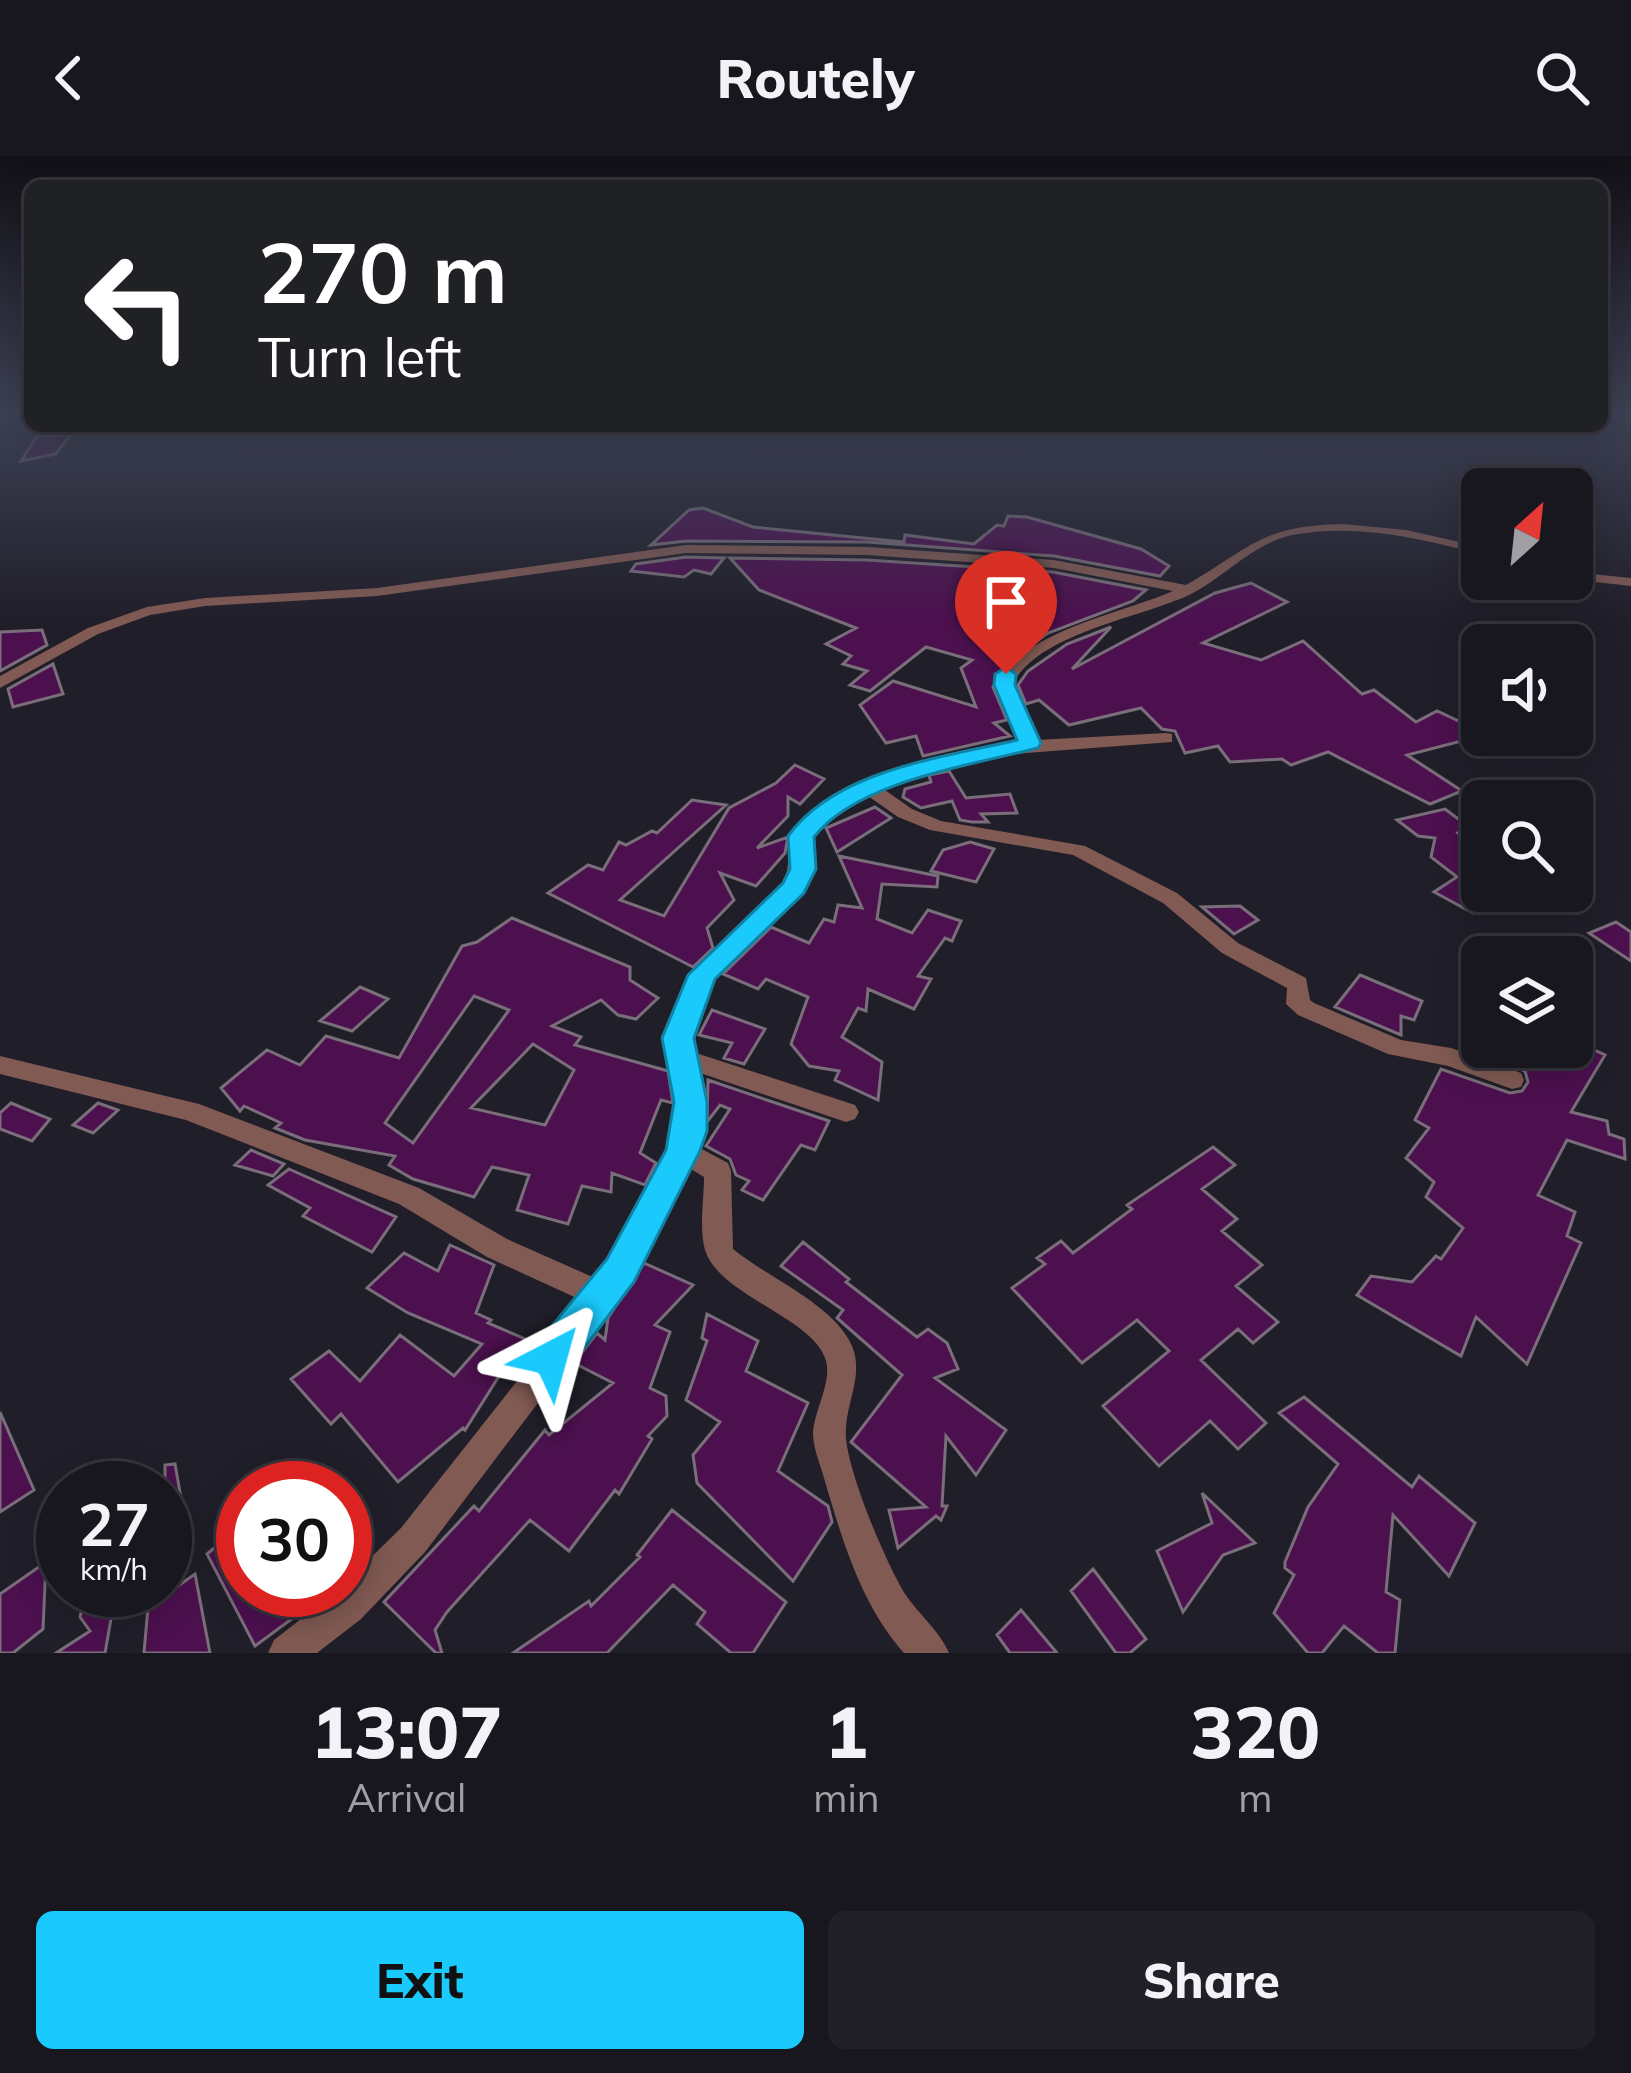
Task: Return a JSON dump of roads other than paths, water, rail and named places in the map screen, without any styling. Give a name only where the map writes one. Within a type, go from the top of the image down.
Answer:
[{"type":"street","points":[[1030,743],[1005,685],[1012,665],[1048,645],[1188,590],[1276,535],[1395,532],[1461,546]]},
{"type":"street","points":[[0,683],[93,631],[147,611],[218,601],[376,592],[686,549],[867,551],[1054,564],[1105,570],[1188,590]]},
{"type":"street","points":[[1593,578],[1631,582]]},
{"type":"street","points":[[287,1653],[348,1606],[412,1540],[621,1270],[682,1151],[691,1115],[678,1038],[702,975],[794,887],[803,869],[801,836],[810,822],[868,787],[947,761],[1030,743],[1166,738]]},
{"type":"street","points":[[868,787],[905,813],[937,826],[1078,850],[1170,898],[1230,948],[1298,985],[1298,1004],[1306,1010],[1397,1048],[1451,1057],[1511,1080]]},
{"type":"street","points":[[681,1057],[846,1112]]},
{"type":"street","points":[[0,1065],[190,1111],[409,1196],[497,1248],[602,1295]]},
{"type":"street","points":[[682,1151],[718,1172],[718,1247],[723,1258],[822,1330],[842,1355],[842,1375],[828,1419],[830,1443],[877,1585],[909,1634],[929,1653]]}]
